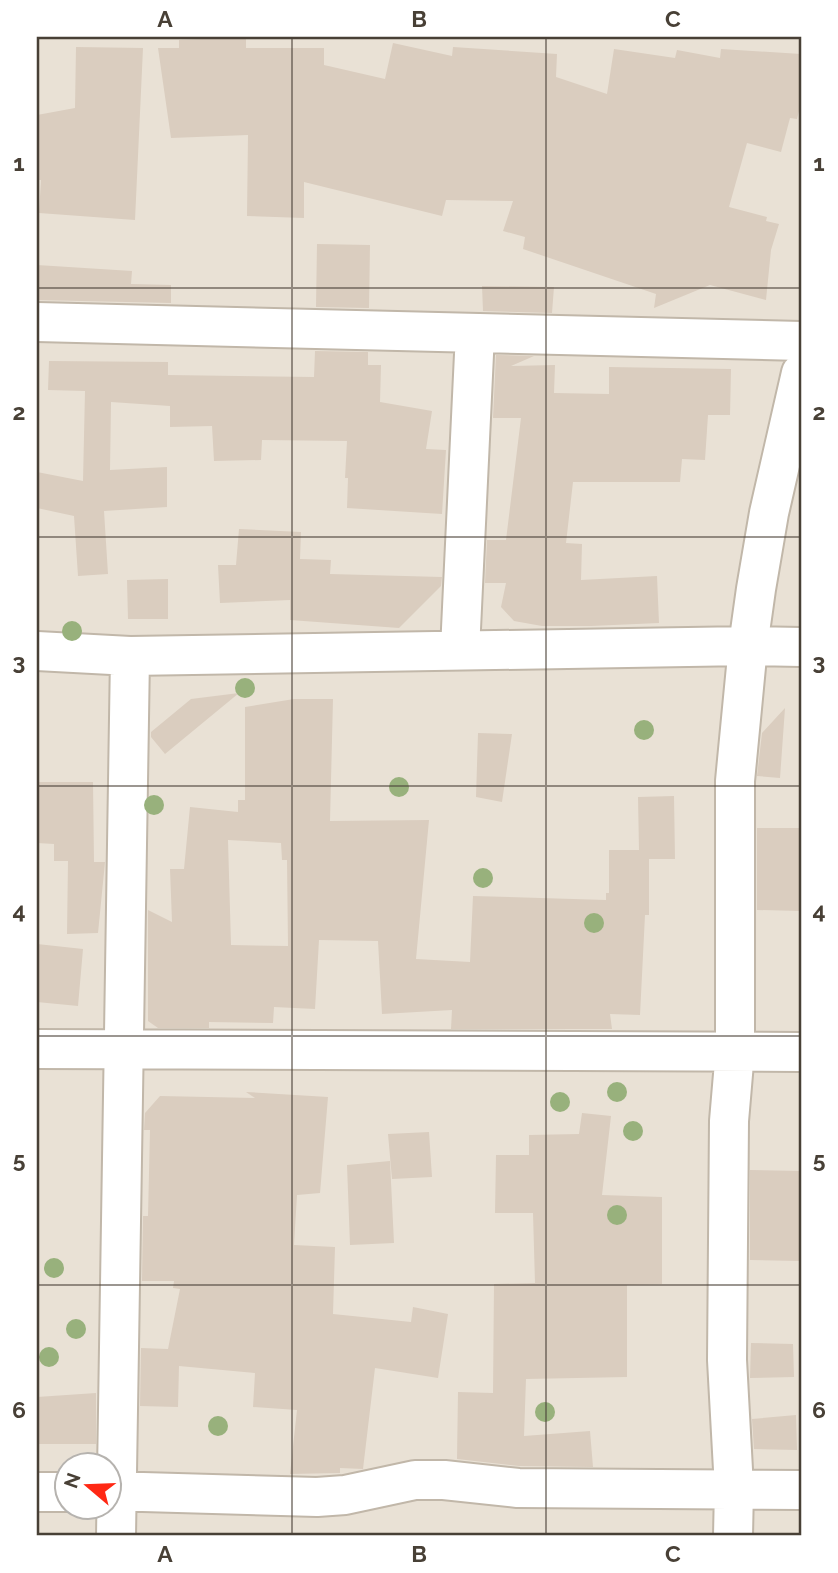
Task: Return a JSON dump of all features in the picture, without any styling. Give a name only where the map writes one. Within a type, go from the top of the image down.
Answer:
[{"type":"street","points":[[37,322],[801,341]]},
{"type":"street","points":[[460,650],[475,333]]},
{"type":"street","points":[[733,1536],[734,1488],[727,1360],[729,1121],[735,1051],[735,781],[748,646],[769,513],[801,373]]},
{"type":"street","points":[[37,652],[130,656],[801,647]]},
{"type":"street","points":[[114,1450],[130,656]]},
{"type":"street","points":[[37,1049],[801,1052]]},
{"type":"street","points":[[122,1491],[317,1497],[345,1495],[425,1480],[518,1488],[801,1490]]},
{"type":"shaded area","points":[[37,37],[801,37],[801,1536],[37,1536]]},
{"type":"building","points":[[246,37],[246,48],[324,48],[324,65],[385,79],[393,43],[452,56],[453,47],[557,54],[556,77],[607,94],[614,49],[675,58],[677,50],[720,58],[721,49],[801,54],[801,103],[797,119],[790,118],[781,152],[747,143],[729,207],[767,217],[766,221],[779,224],[771,250],[766,300],[710,285],[654,308],[656,294],[523,249],[525,237],[503,231],[513,201],[446,200],[442,216],[304,182],[304,218],[247,216],[248,135],[171,138],[158,48],[179,48],[179,40]]},
{"type":"building","points":[[76,47],[143,48],[135,220],[39,213],[41,180],[37,180],[37,115],[75,108]]},
{"type":"building","points":[[317,244],[370,245],[369,308],[316,307]]},
{"type":"building","points":[[37,265],[132,271],[131,284],[171,285],[171,303],[37,300]]},
{"type":"building","points":[[482,286],[554,287],[552,313],[483,311]]},
{"type":"building","points":[[315,351],[368,352],[368,365],[381,365],[380,402],[432,411],[426,449],[446,450],[442,514],[347,508],[347,441],[262,440],[261,460],[214,461],[212,426],[170,427],[170,406],[111,402],[110,470],[167,467],[167,507],[104,511],[108,574],[78,576],[74,516],[37,508],[37,472],[83,481],[85,391],[48,390],[49,361],[168,362],[168,375],[314,377]]},
{"type":"building","points":[[496,355],[534,356],[511,366],[555,365],[554,393],[609,394],[609,367],[731,369],[730,415],[708,415],[705,460],[682,459],[680,482],[573,482],[566,543],[582,544],[581,580],[657,576],[659,623],[542,626],[514,621],[501,607],[506,583],[485,583],[487,540],[506,540],[521,418],[493,418]]},
{"type":"building","points":[[239,529],[301,532],[300,559],[331,560],[330,574],[442,577],[441,586],[399,628],[290,620],[290,600],[220,603],[218,565],[236,565]]},
{"type":"building","points":[[168,579],[168,619],[128,619],[127,580]]},
{"type":"building","points":[[239,693],[165,754],[151,737],[151,732],[191,699]]},
{"type":"building","points":[[294,699],[333,699],[330,821],[429,820],[416,959],[470,962],[473,896],[606,900],[606,893],[609,893],[609,850],[639,850],[638,797],[674,796],[675,859],[649,859],[649,915],[645,915],[640,1015],[610,1014],[612,1029],[451,1029],[452,1010],[382,1014],[378,941],[319,940],[315,1009],[274,1007],[273,1023],[209,1022],[209,1028],[158,1028],[148,1021],[148,910],[172,922],[170,869],[184,869],[190,807],[238,812],[238,800],[245,800],[245,707]],"holes":[[[228,840],[281,843],[282,860],[287,860],[288,946],[231,945]]]},
{"type":"building","points":[[785,708],[780,778],[757,776],[762,733]]},
{"type":"building","points":[[478,733],[512,734],[502,802],[476,797]]},
{"type":"building","points":[[37,782],[93,782],[94,862],[105,862],[98,933],[67,934],[68,861],[54,861],[54,844],[37,843]]},
{"type":"building","points":[[757,828],[799,828],[801,911],[757,910]]},
{"type":"building","points":[[37,944],[83,949],[78,1006],[37,1002]]},
{"type":"building","points":[[246,1092],[328,1097],[320,1193],[297,1195],[294,1245],[335,1247],[333,1314],[411,1322],[413,1307],[448,1314],[438,1378],[375,1368],[363,1469],[340,1468],[340,1473],[290,1474],[297,1410],[253,1407],[255,1373],[179,1366],[178,1407],[140,1406],[141,1348],[168,1349],[180,1289],[173,1288],[174,1281],[142,1281],[143,1216],[148,1216],[150,1130],[144,1130],[145,1113],[160,1096],[255,1098]]},
{"type":"building","points":[[582,1113],[611,1116],[602,1195],[662,1197],[662,1284],[627,1285],[627,1377],[526,1379],[524,1436],[590,1431],[593,1467],[519,1466],[457,1459],[458,1392],[493,1393],[494,1284],[535,1283],[533,1213],[495,1213],[496,1155],[529,1155],[529,1135],[579,1134]]},
{"type":"building","points":[[429,1132],[432,1177],[392,1179],[388,1134]]},
{"type":"building","points":[[390,1161],[394,1243],[350,1245],[347,1165]]},
{"type":"building","points":[[750,1170],[801,1171],[801,1261],[750,1260]]},
{"type":"building","points":[[751,1343],[793,1344],[794,1377],[750,1378]]},
{"type":"building","points":[[96,1393],[96,1444],[37,1444],[37,1397]]},
{"type":"building","points":[[796,1415],[797,1450],[754,1449],[752,1419]]}]
